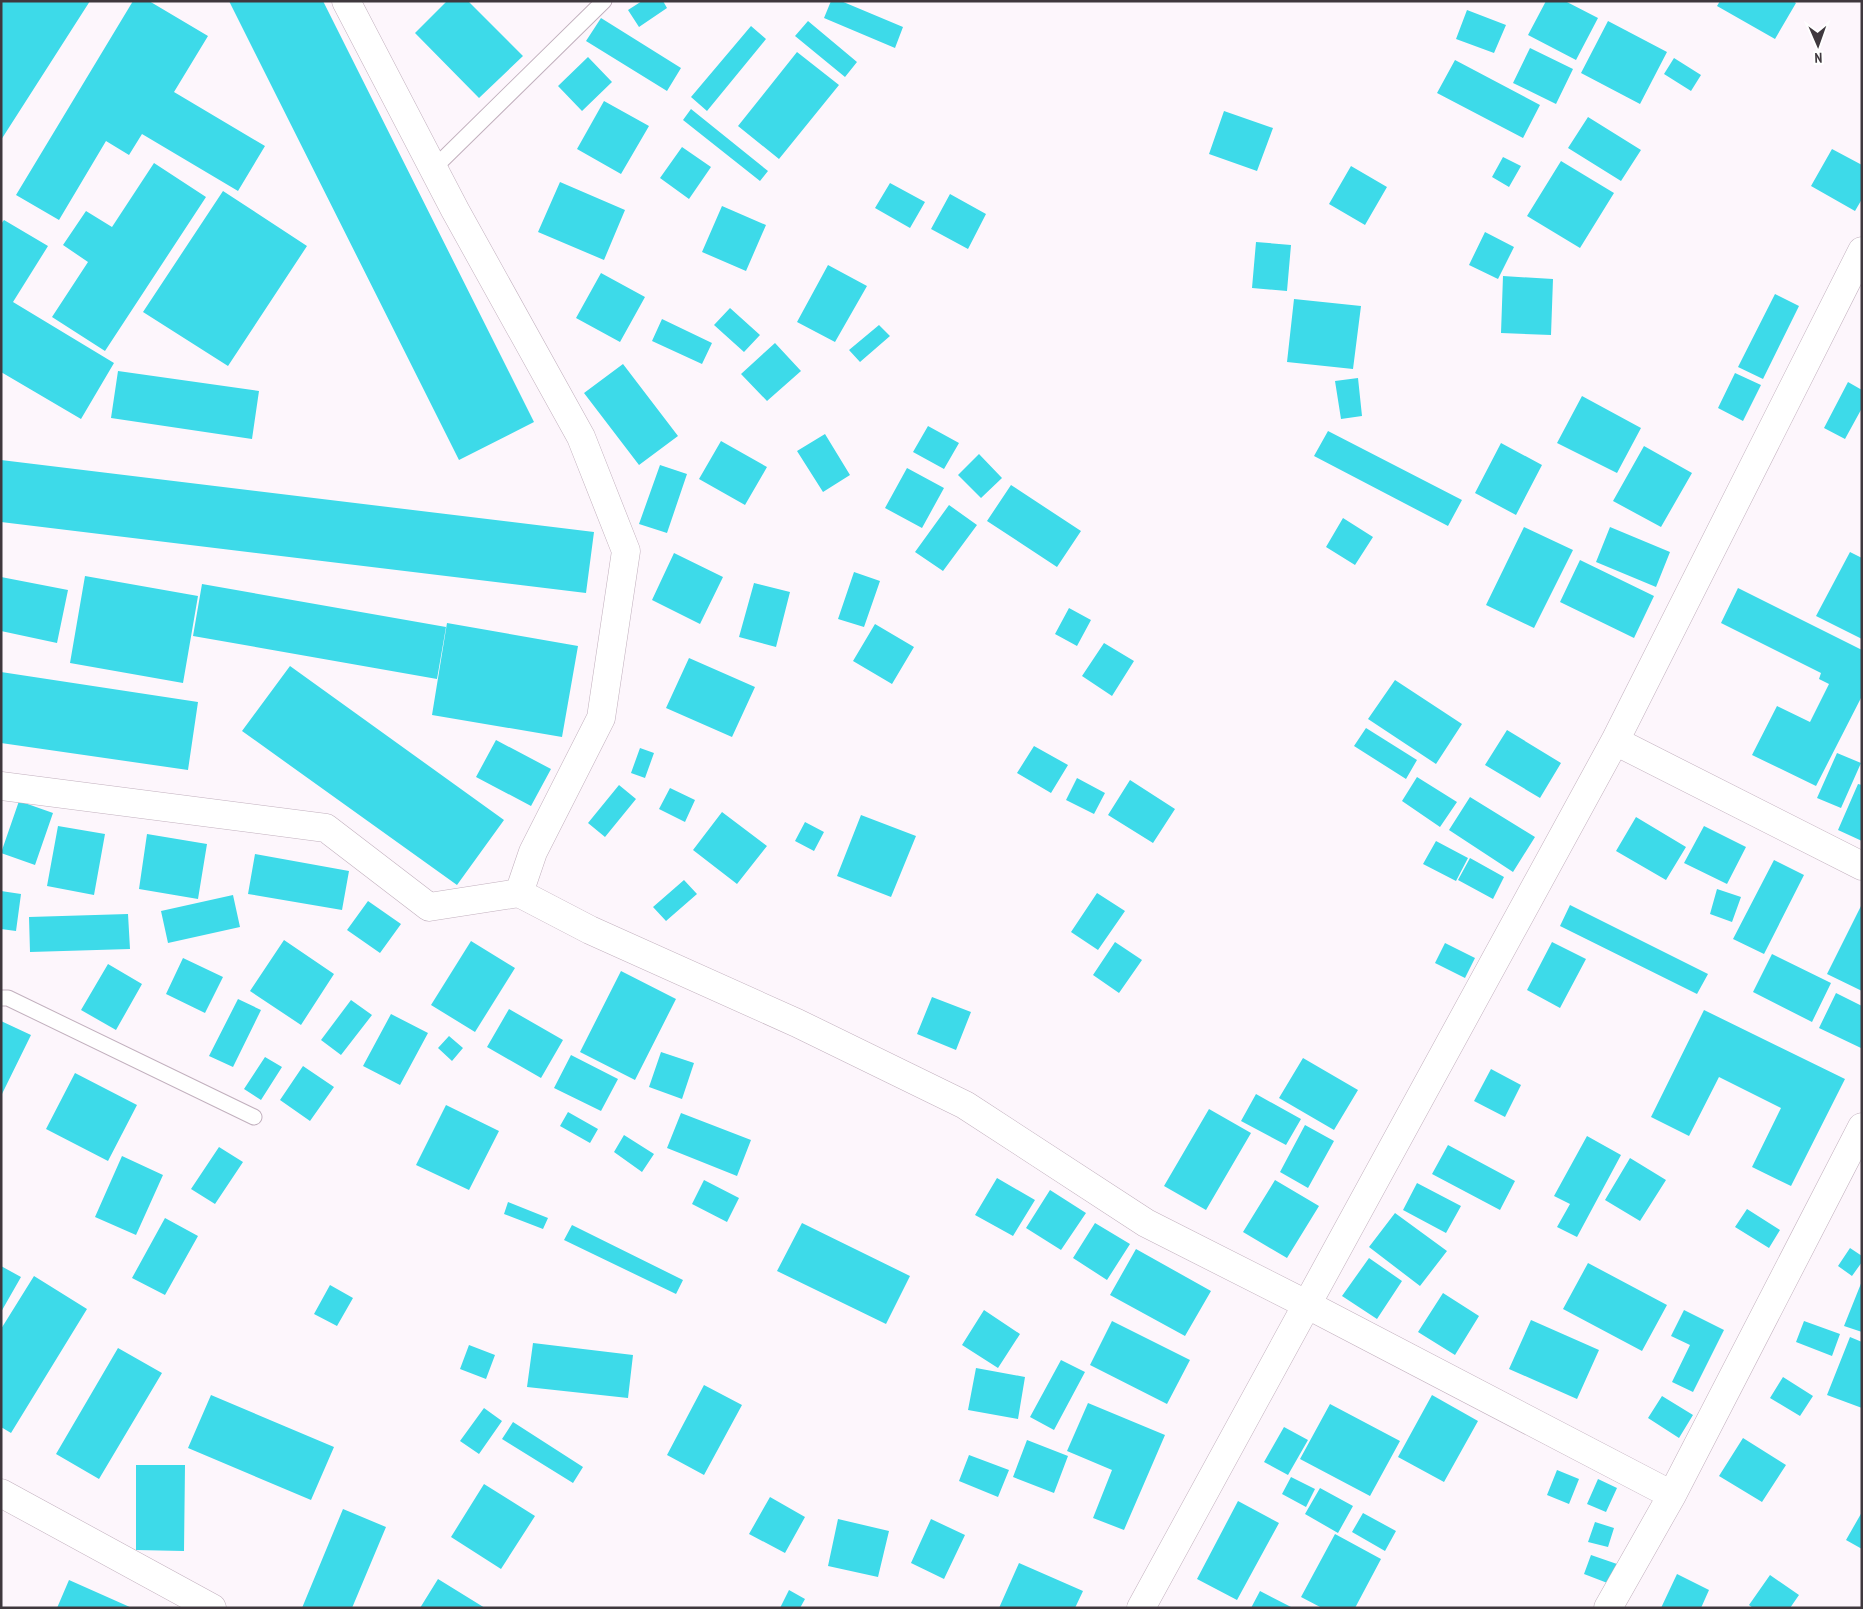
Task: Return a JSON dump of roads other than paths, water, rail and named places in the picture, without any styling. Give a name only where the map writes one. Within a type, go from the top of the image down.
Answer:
[{"type":"street","points":[[346,1],[433,169],[581,437],[626,551],[601,718],[533,852],[519,892]]},
{"type":"street","points":[[1141,1608],[1615,741],[1862,251]]},
{"type":"street","points":[[1615,741],[1862,866]]},
{"type":"street","points":[[1,786],[326,828],[429,907],[519,892],[590,930],[798,1023],[965,1105],[1146,1223],[1306,1304],[1672,1495]]},
{"type":"street","points":[[1608,1608],[1672,1495],[1862,1127]]},
{"type":"street","points":[[1,1493],[212,1608]]},
{"type":"lane","points":[[433,169],[604,1]]},
{"type":"lane","points":[[1,998],[8,998],[254,1117]]}]
